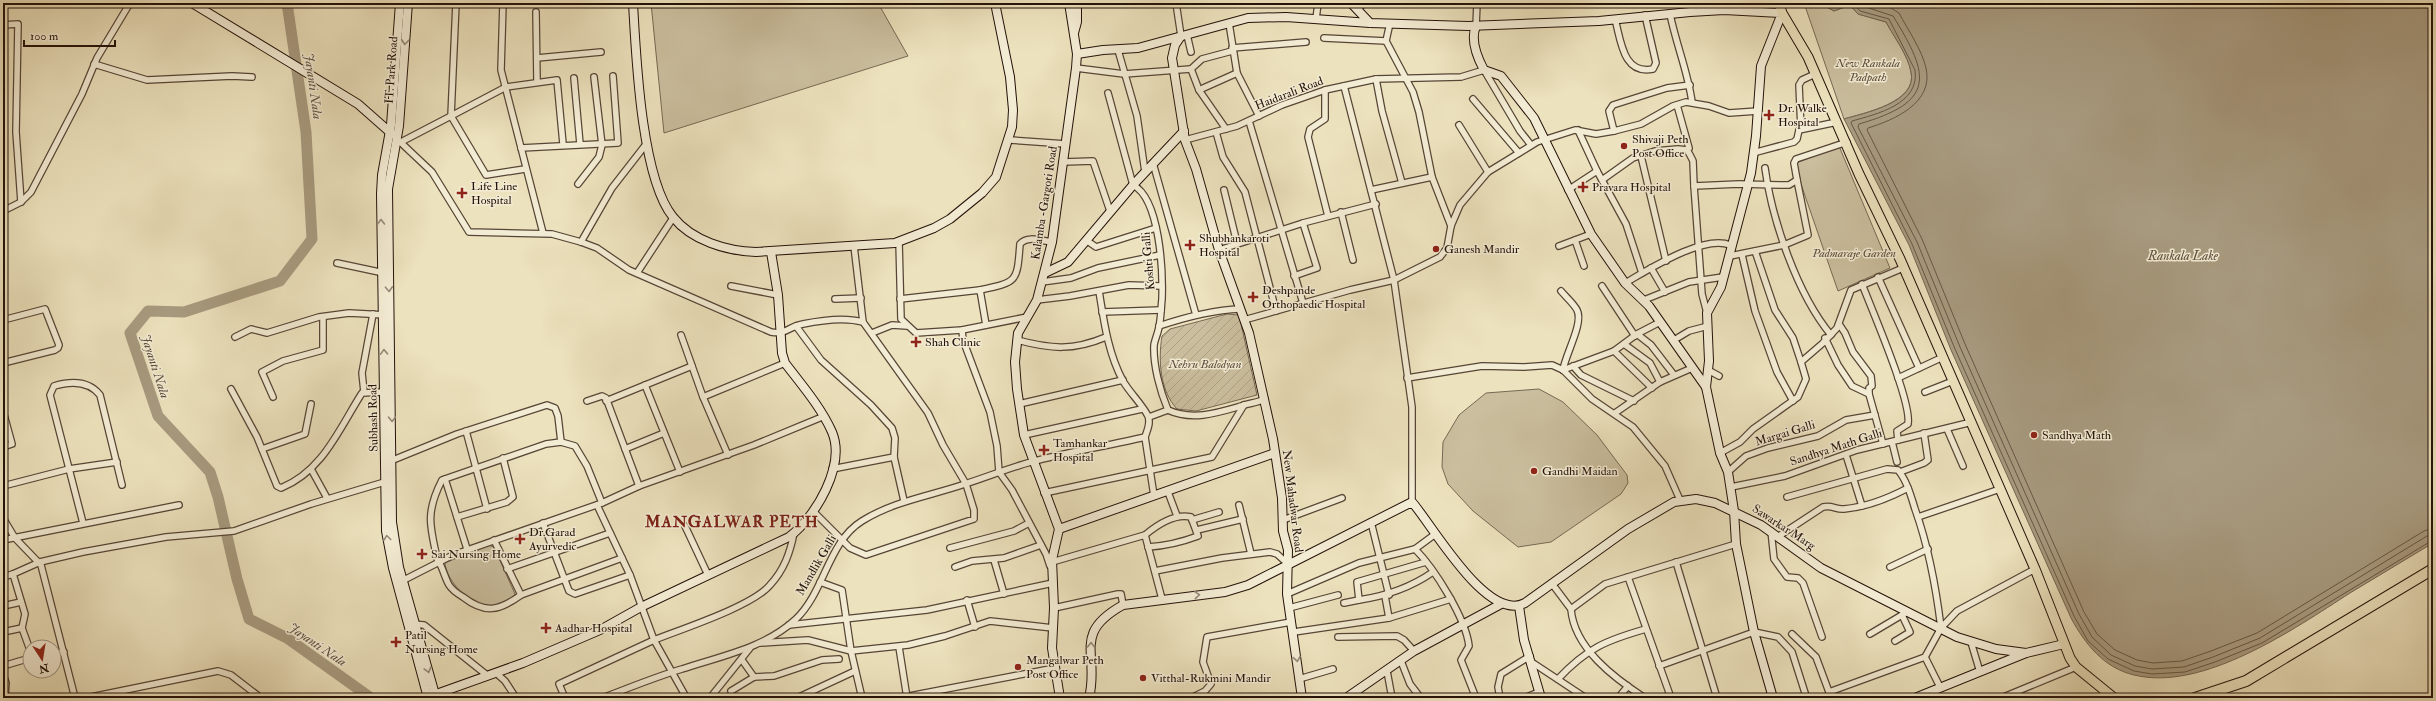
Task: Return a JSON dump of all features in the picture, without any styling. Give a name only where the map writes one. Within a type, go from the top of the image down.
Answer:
[{"type":"highway","points":[[2195,698],[2226,689],[2264,671],[2433,569]]},
{"type":"main road","points":[[1779,3],[1782,13],[1815,74],[1847,142],[1859,174],[1972,422],[2035,569],[2064,644],[2076,667],[2114,698]]},
{"type":"street","points":[[3,211],[21,202],[31,192],[82,94],[94,64],[130,3]]},
{"type":"street","points":[[192,3],[290,61],[358,104],[399,140],[432,172],[469,232],[543,233],[581,242],[597,248],[637,274],[721,312],[781,334],[796,326],[851,319],[863,322],[928,413],[943,445],[966,484],[974,510],[974,519],[866,554],[850,548],[814,512]]},
{"type":"street","name":"IT. Park Road","points":[[390,133],[400,3]]},
{"type":"street","name":"IT. Park Road","points":[[399,140],[408,3]]},
{"type":"street","points":[[456,3],[451,116],[486,175],[525,169]]},
{"type":"street","points":[[503,3],[501,60],[525,169],[543,233]]},
{"type":"street","points":[[633,3],[642,110],[656,182],[674,218],[694,234],[712,243],[745,252],[771,252],[899,241],[934,228],[954,217],[976,199],[996,177],[1010,140],[1014,110],[995,3]]},
{"type":"street","name":"Kalamba -Gargoti Road","points":[[1059,528],[1044,494],[1024,435],[1015,377],[1018,333],[1037,300],[1052,242],[1076,68],[1076,54],[1074,33],[1071,22],[1070,3]]},
{"type":"street","name":"Kalamba -Gargoti Road","points":[[1074,33],[1077,22],[1077,3]]},
{"type":"street","points":[[1176,3],[1184,35],[1191,52]]},
{"type":"street","points":[[1316,19],[1318,3]]},
{"type":"street","points":[[1351,3],[1370,23]]},
{"type":"street","points":[[1357,10],[1364,3]]},
{"type":"street","points":[[1477,3],[1476,26],[1472,34],[1477,55],[1484,70],[1520,131],[1531,145]]},
{"type":"street","points":[[1076,54],[1138,48],[1248,18],[1316,19],[1370,23],[1476,26],[1615,20],[1645,15],[1670,14],[1722,7],[1782,13],[1761,66],[1758,111],[1751,173],[1746,185],[1730,245],[1730,256],[1714,302],[1706,313]]},
{"type":"street","points":[[536,12],[537,82]]},
{"type":"street","points":[[1670,14],[1690,85],[1692,102]]},
{"type":"street","points":[[1615,20],[1628,61],[1640,70],[1647,70],[1653,69],[1656,63],[1645,15]]},
{"type":"street","points":[[1229,23],[1232,50],[1237,73],[1259,116]]},
{"type":"street","points":[[1390,23],[1386,41],[1419,112],[1432,177],[1451,226]]},
{"type":"street","points":[[3,25],[18,24],[16,132],[21,202]]},
{"type":"street","points":[[1184,35],[1173,50],[1173,70],[1185,140],[1196,169],[1218,250],[1244,320],[1303,303],[1394,280],[1444,254],[1451,226],[1460,205],[1488,172],[1531,145],[1578,130],[1596,134],[1614,132],[1641,124],[1677,105],[1692,102],[1729,113],[1758,111]]},
{"type":"street","points":[[1324,38],[1386,41]]},
{"type":"street","points":[[1076,68],[1124,74],[1191,69],[1202,59],[1232,50],[1306,42]]},
{"type":"street","points":[[1118,50],[1136,116],[1145,172]]},
{"type":"street","points":[[537,58],[601,52]]},
{"type":"street","points":[[94,64],[147,80],[232,76],[252,77]]},
{"type":"street","points":[[1191,69],[1200,90],[1226,129]]},
{"type":"street","points":[[1484,70],[1501,76],[1534,118],[1543,141],[1563,176],[1568,190],[1591,234],[1625,283],[1644,300],[1674,340],[1706,388]]},
{"type":"street","name":"Haidarali Road","points":[[1185,140],[1249,121],[1325,90],[1376,79],[1404,77],[1453,78],[1484,70]]},
{"type":"street","points":[[1200,90],[1237,73]]},
{"type":"street","points":[[1801,129],[1799,85],[1802,80],[1815,74]]},
{"type":"street","points":[[521,148],[563,144],[602,145],[618,143],[613,76]]},
{"type":"street","points":[[578,184],[599,157],[602,145],[594,77]]},
{"type":"street","points":[[574,78],[580,144]]},
{"type":"street","points":[[1376,79],[1382,111],[1402,183]]},
{"type":"street","points":[[399,140],[451,116],[506,87],[557,80],[563,144]]},
{"type":"street","points":[[1614,132],[1609,111],[1613,105],[1667,88],[1690,85]]},
{"type":"street","points":[[1344,86],[1376,204],[1394,280],[1412,407],[1412,502],[1434,535],[1488,596],[1501,604],[1519,606],[1524,640],[1540,695],[1524,698]]},
{"type":"street","points":[[1325,90],[1325,119],[1310,129],[1308,133],[1312,156],[1328,216]]},
{"type":"street","name":"Koshti Galli","points":[[1108,93],[1133,185],[1139,188],[1144,195],[1156,228],[1160,255],[1162,286],[1159,326],[1154,343],[1155,362],[1168,410]]},
{"type":"street","points":[[1473,99],[1519,153]]},
{"type":"street","points":[[1677,105],[1689,148]]},
{"type":"street","points":[[1249,121],[1280,230],[1303,303]]},
{"type":"street","points":[[1753,153],[1796,141],[1798,131],[1801,129],[1837,122]]},
{"type":"street","points":[[1459,125],[1488,172]]},
{"type":"street","points":[[1578,130],[1597,171],[1626,224],[1642,273]]},
{"type":"street","points":[[1045,273],[1068,262],[1152,163],[1184,131]]},
{"type":"street","points":[[1216,132],[1223,157],[1246,192],[1256,237],[1276,311]]},
{"type":"street","name":"Subhash Road","points":[[390,133],[382,175],[389,481],[392,527],[400,582],[431,697]]},
{"type":"street","name":"Subhash Road","points":[[385,273],[389,180],[399,140]]},
{"type":"street","points":[[1010,140],[1066,144]]},
{"type":"street","points":[[1730,256],[1742,255],[1784,245],[1806,237],[1809,232],[1794,163],[1796,159],[1847,142]]},
{"type":"street","points":[[581,242],[612,188],[648,143]]},
{"type":"street","points":[[1602,180],[1617,171],[1625,163],[1655,151],[1678,149],[1686,150],[1693,161],[1698,247],[1708,326],[1708,370],[1706,388],[1720,453],[1728,472],[1731,487],[1736,544],[1754,632],[1773,698]]},
{"type":"street","points":[[1641,156],[1666,261]]},
{"type":"street","points":[[1063,162],[1093,161],[1110,211]]},
{"type":"street","points":[[1152,163],[1196,315]]},
{"type":"street","points":[[1765,168],[1767,185],[1784,245],[1809,302],[1824,327],[1831,335]]},
{"type":"street","points":[[1568,190],[1597,171]]},
{"type":"street","points":[[1371,190],[1432,177]]},
{"type":"street","points":[[1694,186],[1790,185],[1797,180]]},
{"type":"street","points":[[1224,190],[1238,243]]},
{"type":"street","points":[[1218,250],[1303,223],[1376,204]]},
{"type":"street","points":[[1341,212],[1353,260]]},
{"type":"street","points":[[637,274],[674,218]]},
{"type":"street","points":[[1294,276],[1317,268],[1303,223]]},
{"type":"street","points":[[1086,240],[1096,246],[1156,228]]},
{"type":"street","points":[[1559,246],[1591,234]]},
{"type":"street","points":[[900,299],[980,290],[999,286],[1013,280],[1018,273],[1020,244],[1023,240],[1027,239],[1052,242]]},
{"type":"street","points":[[1575,240],[1584,266]]},
{"type":"street","points":[[899,241],[901,319],[916,333],[962,330],[1027,317]]},
{"type":"street","points":[[1625,283],[1651,268],[1698,247],[1720,243],[1730,245]]},
{"type":"street","points":[[854,246],[862,298],[863,322]]},
{"type":"street","points":[[1720,453],[1740,442],[1753,429],[1793,401],[1805,385],[1805,373],[1801,362],[1792,338],[1775,310],[1755,251]]},
{"type":"street","points":[[431,697],[600,630],[641,607],[763,550],[794,533],[814,512],[823,498],[832,469],[835,450],[832,433],[785,363],[782,353],[778,294],[771,252]]},
{"type":"street","points":[[1042,282],[1071,278],[1098,268],[1160,255]]},
{"type":"street","points":[[1742,255],[1754,311],[1777,372],[1793,401]]},
{"type":"street","points":[[337,263],[385,273]]},
{"type":"street","points":[[1651,268],[1665,292]]},
{"type":"street","points":[[1801,362],[1826,341],[1839,324],[1849,292],[1862,284],[1903,268]]},
{"type":"street","points":[[1644,300],[1689,282],[1702,282],[1723,277]]},
{"type":"street","points":[[1878,278],[1919,368]]},
{"type":"street","points":[[1862,284],[1898,378],[1908,421],[1906,426],[1897,431],[1895,441],[1897,462]]},
{"type":"street","points":[[1037,300],[1099,292],[1129,285],[1162,286]]},
{"type":"street","points":[[731,286],[778,294]]},
{"type":"street","points":[[1602,286],[1636,335],[1651,345],[1674,375]]},
{"type":"street","points":[[980,290],[986,325]]},
{"type":"street","points":[[1099,292],[1106,337],[1123,380],[1149,417],[1148,428],[1144,437],[1154,496]]},
{"type":"street","points":[[1561,292],[1577,310],[1580,316],[1579,325],[1565,356],[1563,370]]},
{"type":"street","points":[[835,299],[862,298]]},
{"type":"street","points":[[3,320],[45,309],[59,345],[55,350],[3,363]]},
{"type":"street","points":[[1102,312],[1161,310]]},
{"type":"street","points":[[1159,326],[1218,310],[1240,310]]},
{"type":"street","points":[[235,337],[251,329],[267,333],[324,317],[349,313],[386,315]]},
{"type":"street","points":[[231,389],[262,449],[278,488],[291,483],[311,469],[328,450],[364,392],[362,373],[372,314]]},
{"type":"street","points":[[273,397],[262,372],[282,361],[323,350],[324,317]]},
{"type":"street","name":"New Mahadwar Road","points":[[1244,320],[1249,333],[1265,399],[1282,498],[1283,520],[1289,566],[1287,576],[1287,594],[1294,632],[1302,698]]},
{"type":"street","points":[[1563,370],[1614,351],[1636,335],[1660,322]]},
{"type":"street","points":[[1839,324],[1845,333],[1853,352],[1871,376],[1872,386],[1869,388],[1869,394],[1883,444]]},
{"type":"street","points":[[872,333],[892,325],[907,326]]},
{"type":"street","points":[[796,326],[821,360],[871,405],[892,428],[895,438],[894,457],[904,501]]},
{"type":"street","points":[[1674,340],[1688,331],[1708,326]]},
{"type":"street","points":[[1824,327],[1826,341],[1852,386],[1869,394]]},
{"type":"street","points":[[962,330],[963,340],[990,412],[997,446],[999,472],[1012,490],[1041,545],[1052,574]]},
{"type":"street","points":[[682,335],[703,396],[728,455]]},
{"type":"street","points":[[1017,340],[1046,348],[1066,348],[1083,346],[1106,337]]},
{"type":"street","points":[[1624,344],[1650,363],[1660,382]]},
{"type":"street","points":[[1614,351],[1652,388]]},
{"type":"street","points":[[1898,378],[1943,357]]},
{"type":"street","points":[[703,396],[785,363]]},
{"type":"street","points":[[1407,378],[1482,366],[1524,367],[1552,365],[1563,370],[1592,399],[1615,413],[1633,427],[1655,451],[1675,485],[1680,500]]},
{"type":"street","points":[[606,401],[692,366]]},
{"type":"street","points":[[1573,366],[1581,375],[1634,401]]},
{"type":"street","points":[[1615,413],[1660,382],[1692,368]]},
{"type":"street","points":[[1708,370],[1719,376]]},
{"type":"street","points":[[1018,404],[1123,380]]},
{"type":"street","points":[[1925,392],[1953,381]]},
{"type":"street","points":[[83,523],[50,395],[51,390],[60,384],[87,383],[94,387],[100,395],[122,485]]},
{"type":"street","points":[[645,385],[680,472]]},
{"type":"street","points":[[364,392],[387,396]]},
{"type":"street","name":"Subhash Road","points":[[387,396],[393,460],[389,481]]},
{"type":"street","points":[[587,401],[602,396],[606,401],[639,486]]},
{"type":"street","points":[[1149,417],[1168,410],[1179,415],[1199,416],[1265,399]]},
{"type":"street","points":[[262,449],[305,434],[311,404]]},
{"type":"street","points":[[393,460],[466,431],[547,405],[555,408],[558,416],[561,442]]},
{"type":"street","points":[[1044,494],[1212,457],[1244,405]]},
{"type":"street","points":[[1024,435],[1142,409]]},
{"type":"street","points":[[3,411],[12,444],[3,447]]},
{"type":"street","name":"Margai Galli","points":[[1728,472],[1746,456],[1768,448],[1818,436],[1846,420],[1875,415]]},
{"type":"street","points":[[400,582],[467,549],[599,504],[639,486],[728,455],[822,417]]},
{"type":"street","name":"Sandhya Math Galli","points":[[1731,487],[1785,476],[1846,454],[1972,422]]},
{"type":"street","points":[[1947,429],[1963,466]]},
{"type":"street","points":[[466,431],[487,508]]},
{"type":"street","points":[[625,449],[664,433]]},
{"type":"street","points":[[1900,472],[1928,460],[1924,433]]},
{"type":"street","name":"Mandlik Galli","points":[[602,698],[672,672],[750,647],[788,625],[797,618],[820,582],[841,540],[861,522],[904,501],[966,484],[1033,461],[1144,437]]},
{"type":"street","points":[[622,558],[521,595],[507,605],[497,608],[481,609],[450,586],[439,562],[429,522],[433,498],[442,480],[546,444],[561,442],[575,446],[587,466],[610,533],[622,558],[630,575],[654,640],[686,697],[684,698]]},
{"type":"street","points":[[1060,698],[1055,668],[1052,574],[1052,562],[1059,528],[1168,492],[1275,453]]},
{"type":"street","points":[[1846,454],[1862,506]]},
{"type":"street","points":[[832,469],[894,457]]},
{"type":"street","points":[[457,518],[507,502],[513,497],[503,458]]},
{"type":"street","points":[[3,486],[69,469],[117,462]]},
{"type":"street","points":[[1787,497],[1893,468],[1900,472],[1908,488],[1928,549],[1935,577],[1941,628]]},
{"type":"street","points":[[311,469],[327,498]]},
{"type":"street","points":[[445,479],[467,549]]},
{"type":"street","points":[[3,577],[40,562],[166,537],[234,531],[327,498],[389,481]]},
{"type":"street","points":[[1779,536],[1823,507],[1831,505],[1841,510],[1873,504],[1908,488]]},
{"type":"street","points":[[1918,518],[2000,489]]},
{"type":"street","points":[[1168,492],[1177,516]]},
{"type":"street","points":[[1283,520],[1342,498]]},
{"type":"street","name":"Sawarkar Marg","points":[[1519,606],[1553,585],[1582,561],[1628,530],[1680,500],[1696,499],[1716,503],[1771,531],[1821,568],[1904,613],[1971,642],[2026,654]]},
{"type":"street","points":[[1089,698],[1091,638],[1094,629],[1102,618],[1123,605],[1225,592],[1248,585],[1289,566],[1316,549],[1412,502]]},
{"type":"street","points":[[3,540],[179,505]]},
{"type":"street","points":[[1239,505],[1251,554]]},
{"type":"street","points":[[1192,520],[1219,512]]},
{"type":"street","points":[[1052,562],[1145,535],[1156,526],[1182,514],[1191,517],[1198,536],[1164,546],[1148,547]]},
{"type":"street","points":[[3,518],[14,538],[40,562],[75,698]]},
{"type":"street","points":[[1197,530],[1243,519]]},
{"type":"street","points":[[1371,522],[1381,558],[1389,618]]},
{"type":"street","points":[[543,523],[569,591],[575,594],[630,575]]},
{"type":"street","points":[[950,548],[1014,531],[1029,523]]},
{"type":"street","points":[[685,526],[708,575]]},
{"type":"street","points":[[1771,531],[1774,559],[1787,577],[1798,578],[1803,583],[1822,637]]},
{"type":"street","points":[[507,569],[610,533]]},
{"type":"street","points":[[565,698],[558,684],[654,640],[757,598],[780,573],[790,553],[794,533]]},
{"type":"street","points":[[1145,535],[1162,599]]},
{"type":"street","points":[[1287,594],[1342,569],[1415,550],[1434,535]]},
{"type":"street","points":[[494,540],[521,595]]},
{"type":"street","points":[[1571,609],[1605,584],[1736,544]]},
{"type":"street","points":[[956,567],[972,561],[994,560],[1041,545]]},
{"type":"street","points":[[1890,568],[1928,549]]},
{"type":"street","points":[[1415,550],[1426,562],[1451,599],[1463,626],[1469,646],[1461,657],[1461,660],[1476,698]]},
{"type":"street","points":[[1155,571],[1251,554],[1274,552],[1289,566]]},
{"type":"street","points":[[994,560],[1004,594]]},
{"type":"street","points":[[1359,600],[1357,582],[1426,562]]},
{"type":"street","points":[[1676,562],[1717,698]]},
{"type":"street","points":[[1829,692],[1925,657],[1941,628],[1957,611],[2035,569]]},
{"type":"street","points":[[1344,603],[1387,595],[1420,581],[1433,572]]},
{"type":"street","points":[[13,574],[25,614],[22,628],[26,639]]},
{"type":"street","points":[[1628,577],[1670,698]]},
{"type":"street","points":[[820,582],[842,590],[851,650],[862,698]]},
{"type":"street","points":[[788,625],[846,620],[874,614],[927,610],[967,600],[1004,594],[1053,583]]},
{"type":"street","points":[[1553,585],[1571,609],[1572,622],[1580,640],[1628,686],[1645,698]]},
{"type":"street","points":[[1054,608],[1118,594],[1121,594],[1123,605]]},
{"type":"street","points":[[1289,608],[1338,595]]},
{"type":"street","points":[[1294,632],[1389,618],[1451,599]]},
{"type":"street","points":[[967,600],[975,627]]},
{"type":"street","points":[[3,606],[21,602]]},
{"type":"street","points":[[1349,697],[1414,651],[1463,626],[1501,604]]},
{"type":"street","points":[[1870,634],[1904,613],[1910,632],[1895,641]]},
{"type":"street","points":[[758,643],[808,640],[851,650],[899,647],[996,621],[1053,628]]},
{"type":"street","points":[[1191,698],[1205,691],[1211,684],[1203,662],[1207,638],[1291,622]]},
{"type":"street","points":[[412,624],[424,625],[492,674],[505,681],[516,698]]},
{"type":"street","points":[[3,632],[22,628]]},
{"type":"street","points":[[1558,679],[1576,660],[1590,651],[1610,640],[1646,629]]},
{"type":"street","points":[[1659,666],[1754,632],[1778,636],[1792,652],[1806,696]]},
{"type":"street","points":[[1792,634],[1816,657],[1831,698]]},
{"type":"street","points":[[1338,637],[1397,636],[1404,640],[1414,651]]},
{"type":"street","points":[[1971,642],[1980,672]]},
{"type":"street","points":[[1915,698],[2026,654],[2064,644]]},
{"type":"street","points":[[710,698],[742,660],[750,647]]},
{"type":"street","points":[[899,647],[907,697]]},
{"type":"street","points":[[1925,657],[1940,687]]},
{"type":"street","points":[[731,692],[754,677],[774,676],[822,660],[839,659]]},
{"type":"street","points":[[3,666],[22,660]]},
{"type":"street","points":[[742,660],[754,677]]},
{"type":"street","points":[[1531,660],[1586,698]]},
{"type":"street","points":[[1500,698],[1498,688],[1501,674],[1531,660]]},
{"type":"street","points":[[1401,661],[1410,684],[1420,697]]},
{"type":"street","points":[[2001,698],[2076,667]]},
{"type":"street","points":[[899,698],[1055,668]]},
{"type":"street","points":[[1299,679],[1333,668]]},
{"type":"street","points":[[86,698],[218,671],[231,674],[261,698]]},
{"type":"street","points":[[796,698],[855,671]]},
{"type":"street","points":[[1387,671],[1392,698]]},
{"type":"street","points":[[3,674],[6,684],[4,698]]},
{"type":"street","points":[[1618,698],[1628,686]]},
{"type":"green space","points":[[651,3],[878,3],[908,56],[664,133]]},
{"type":"green space","name":"New Rankala Padpath","points":[[1804,3],[1824,3],[1825,6],[1834,11],[1850,5],[1858,14],[1886,22],[1904,53],[1911,72],[1911,82],[1906,91],[1888,104],[1844,119]]},
{"type":"green space","name":"Padmaraje Garden","points":[[1839,146],[1890,268],[1838,291],[1794,164]]},
{"type":"green space","name":"Nehru Balodyan","points":[[1227,314],[1239,315],[1257,395],[1196,411],[1177,409],[1171,402],[1167,393],[1162,375],[1160,355],[1162,336],[1170,329]]},
{"type":"green space","name":"Gandhi Maidan","points":[[1539,389],[1563,402],[1597,435],[1627,475],[1628,483],[1621,494],[1551,542],[1518,547],[1473,511],[1448,484],[1442,467],[1443,442],[1459,415],[1486,393]]},
{"type":"green space","points":[[488,545],[494,547],[515,594],[506,603],[496,607],[484,606],[463,594],[448,574],[445,563]]},
{"type":"water","name":"Rankala Lake","points":[[1824,3],[2433,3],[2433,543],[2275,639],[2247,654],[2218,666],[2189,674],[2161,678],[2134,675],[2123,672],[2113,667],[2096,654],[2076,628],[2071,618],[1951,350],[1909,245],[1844,119],[1888,105],[1906,92],[1911,83],[1911,72],[1907,59],[1886,22],[1858,14],[1850,5],[1834,11],[1825,6]]},
{"type":"waterway","name":"Jayanti Nala","points":[[287,3],[306,132],[312,239],[280,281],[184,312],[148,311],[130,333],[158,416],[210,472],[218,497],[237,579],[249,619],[287,638],[371,698]]},
{"type":"place","name":"Dr. Walke Hospital","points":[[1769,115]]},
{"type":"place","name":"Shivaji Peth Post Office","points":[[1624,146]]},
{"type":"place","name":"Pravara Hospital","points":[[1583,187]]},
{"type":"place","name":"Life Line Hospital","points":[[462,193]]},
{"type":"place","name":"Shubhankaroti Hospital","points":[[1190,245]]},
{"type":"place","name":"Ganesh Mandir","points":[[1436,249]]},
{"type":"place","name":"Deshpande Orthopaedic Hospital","points":[[1253,297]]},
{"type":"place","name":"Shah Clinic","points":[[916,342]]},
{"type":"place","name":"Sandhya Math","points":[[2034,435]]},
{"type":"place","name":"Tamhankar Hospital","points":[[1044,450]]},
{"type":"place","name":"Gandhi Maidan","points":[[1534,471]]},
{"type":"place","name":"Dr.Garad Ayurvedic","points":[[520,539]]},
{"type":"place","name":"Sai Nursing Home","points":[[422,554]]},
{"type":"place","name":"Aadhar Hospital","points":[[546,628]]},
{"type":"place","name":"Patil Nursing Home","points":[[396,642]]},
{"type":"place","name":"Mangalwar Peth Post Office","points":[[1018,667]]},
{"type":"place","name":"Vitthal-Rukmini Mandir","points":[[1143,678]]},
{"type":"district","name":"MANGALWAR PETH","points":[[732,521]]}]
